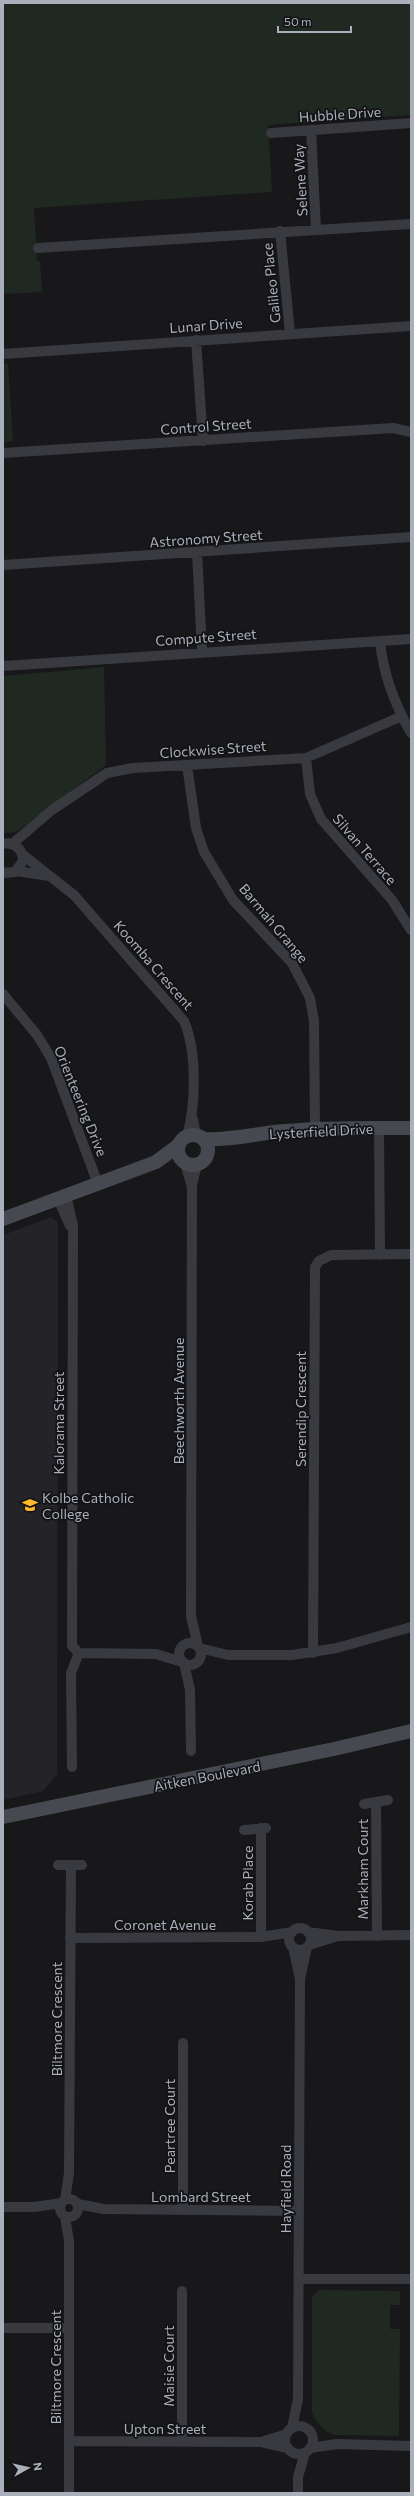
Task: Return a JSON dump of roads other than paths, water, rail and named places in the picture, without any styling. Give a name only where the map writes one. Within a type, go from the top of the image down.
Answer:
[{"type":"street","name":"Hubble Drive","points":[[271,133],[411,123]]},
{"type":"street","name":"Selene Way","points":[[312,130],[316,228]]},
{"type":"street","points":[[38,248],[316,228],[411,224]]},
{"type":"street","name":"Galileo Place","points":[[280,231],[290,333]]},
{"type":"street","name":"Lunar Drive","points":[[3,354],[290,333],[411,326]]},
{"type":"street","points":[[196,340],[202,441]]},
{"type":"street","name":"Control Street","points":[[3,453],[393,428],[411,432]]},
{"type":"street","name":"Astronomy Street","points":[[3,565],[411,537]]},
{"type":"street","points":[[197,552],[202,651]]},
{"type":"street","name":"Compute Street","points":[[3,666],[202,651],[411,639]]},
{"type":"street","points":[[380,641],[386,673],[402,716],[411,733]]},
{"type":"street","name":"Clockwise Street","points":[[6,843],[107,773],[133,768],[306,758],[402,716]]},
{"type":"street","name":"Silvan Terrace","points":[[306,758],[310,794],[321,819],[392,900],[411,930]]},
{"type":"street","name":"Barmah Grange","points":[[187,765],[196,828],[204,852],[233,900],[292,963],[310,998],[314,1021],[316,1129]]},
{"type":"street","points":[[17,871],[21,866],[23,854],[34,824]]},
{"type":"street","name":"Koomba Crescent","points":[[6,843],[23,854],[74,895],[184,1021],[188,1030],[192,1056],[191,1139]]},
{"type":"street","points":[[3,874],[17,871],[51,876]]},
{"type":"street","name":"Orienteering Drive","points":[[3,994],[37,1035],[51,1058],[98,1184]]},
{"type":"street","points":[[379,1128],[380,1255]]},
{"type":"street","name":"Lysterfield Drive","points":[[191,1139],[231,1139],[260,1134],[316,1129],[411,1128]]},
{"type":"street","points":[[191,1139],[207,1145],[207,1153]]},
{"type":"street","points":[[3,1219],[156,1162],[191,1139]]},
{"type":"street","points":[[188,1162],[178,1153],[191,1139]]},
{"type":"street","name":"Lysterfield Drive","points":[[188,1162],[204,1160],[207,1153],[231,1139]]},
{"type":"street","points":[[156,1162],[188,1162]]},
{"type":"street","name":"Beechworth Avenue","points":[[188,1162],[192,1187],[192,1616],[199,1647]]},
{"type":"street","name":"Kalorama Street","points":[[62,1197],[72,1216],[73,1234],[71,1639],[72,1646],[80,1653]]},
{"type":"street","name":"Serendip Crescent","points":[[314,1653],[315,1267],[319,1260],[331,1255],[411,1254]]},
{"type":"street","name":"Beechworth Avenue","points":[[184,1645],[192,1616]]},
{"type":"street","points":[[156,1654],[192,1644],[228,1655],[292,1656],[314,1653],[411,1628]]},
{"type":"street","points":[[184,1645],[180,1652],[190,1690],[191,1751]]},
{"type":"street","points":[[190,1690],[201,1655],[199,1647]]},
{"type":"street","points":[[72,1767],[71,1673],[80,1653],[156,1654],[190,1665],[228,1655]]},
{"type":"street","name":"Aitken Boulevard","points":[[3,1817],[334,1749],[411,1731]]},
{"type":"street","name":"Markham Court","points":[[364,1804],[388,1800]]},
{"type":"street","name":"Markham Court","points":[[376,1802],[377,1936]]},
{"type":"street","name":"Korab Place","points":[[244,1830],[264,1828],[261,1938]]},
{"type":"street","points":[[58,1865],[82,1865]]},
{"type":"street","name":"Biltmore Crescent","points":[[69,2493],[70,1865]]},
{"type":"street","points":[[338,1936],[308,1946],[301,1950],[292,1946],[289,1938],[292,1932],[298,1928],[308,1932],[338,1936],[411,1936]]},
{"type":"street","name":"Coronet Avenue","points":[[70,1938],[261,1938],[292,1932]]},
{"type":"street","points":[[308,1932],[310,1938],[308,1946]]},
{"type":"street","name":"Coronet Avenue","points":[[261,1938],[292,1946]]},
{"type":"street","name":"Hayfield Road","points":[[292,1946],[300,1979]]},
{"type":"street","name":"Hayfield Road","points":[[290,2450],[285,2441],[290,2431],[298,2399],[300,1979],[308,1946]]},
{"type":"street","name":"Peartree Court","points":[[183,2043],[183,2210]]},
{"type":"street","name":"Lombard Street","points":[[3,2207],[299,2211]]},
{"type":"street","points":[[299,2279],[411,2279]]},
{"type":"street","name":"Maisie Court","points":[[182,2291],[182,2442]]},
{"type":"street","points":[[3,2328],[69,2328]]},
{"type":"street","name":"Hayfield Road","points":[[298,2399],[308,2431],[307,2450]]},
{"type":"street","name":"Upton Street","points":[[261,2442],[290,2431],[308,2431],[337,2444]]},
{"type":"street","name":"Upton Street","points":[[69,2441],[261,2442],[290,2450],[307,2450],[337,2444]]},
{"type":"street","points":[[337,2444],[411,2446]]},
{"type":"street","points":[[290,2450],[298,2477],[298,2493]]},
{"type":"street","points":[[298,2477],[307,2450]]},
{"type":"place","name":"Kolbe Catholic College","points":[[30,1505]]}]
